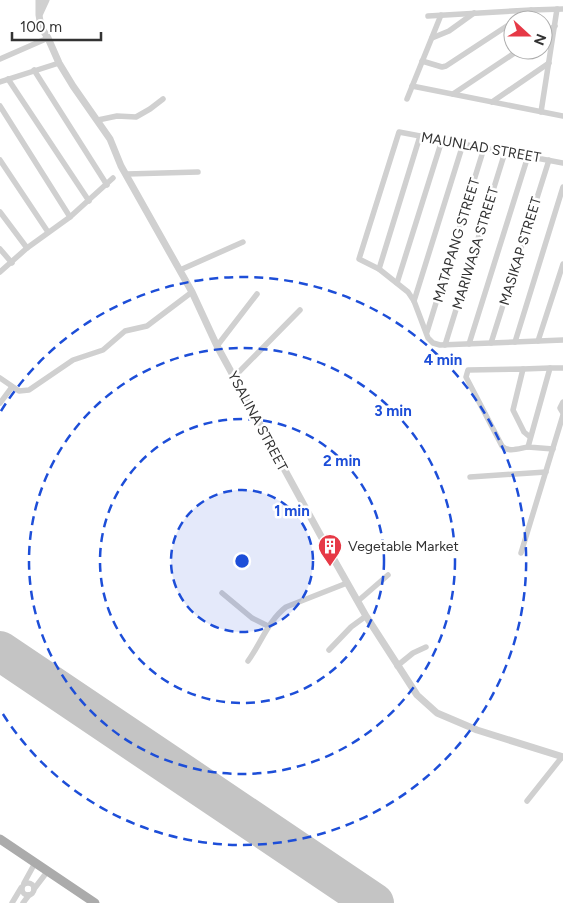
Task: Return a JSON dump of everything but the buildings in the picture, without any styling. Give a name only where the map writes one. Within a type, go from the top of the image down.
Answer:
[{"type":"main road","points":[[0,839],[95,903]]},
{"type":"street","name":"YSALINA STREET","points":[[39,0],[38,15],[41,27],[59,62],[73,86],[110,139],[121,166],[192,292],[216,346],[366,616],[416,695],[437,713],[477,730],[563,757]]},
{"type":"street","points":[[38,15],[46,0]]},
{"type":"street","points":[[531,10],[560,9],[555,26],[542,112]]},
{"type":"street","points":[[428,16],[503,11]]},
{"type":"street","points":[[432,38],[449,31],[474,13]]},
{"type":"street","points":[[407,99],[441,15]]},
{"type":"street","points":[[422,61],[442,67],[446,66],[503,28]]},
{"type":"street","points":[[0,59],[48,38]]},
{"type":"street","points":[[453,94],[504,60]]},
{"type":"street","points":[[0,82],[59,62]]},
{"type":"street","points":[[492,102],[549,64]]},
{"type":"street","points":[[34,70],[107,185]]},
{"type":"street","points":[[8,79],[89,201]]},
{"type":"street","points":[[412,86],[563,116]]},
{"type":"street","points":[[98,120],[117,116],[136,117],[164,99]]},
{"type":"street","points":[[0,106],[70,217]]},
{"type":"street","name":"MAUNLAD STREET","points":[[379,270],[359,260],[399,132],[563,162]]},
{"type":"street","points":[[420,136],[379,270],[408,292],[414,301],[428,338],[433,343],[445,345],[538,341],[562,338]]},
{"type":"street","points":[[397,283],[442,140]]},
{"type":"street","points":[[414,301],[462,144]]},
{"type":"street","name":"MATAPANG STREET","points":[[427,332],[484,148]]},
{"type":"street","name":"MARIWASA STREET","points":[[445,345],[505,152]]},
{"type":"street","name":"MARIWASA STREET","points":[[469,344],[528,156]]},
{"type":"street","points":[[0,160],[48,232]]},
{"type":"street","name":"MASIKAP STREET","points":[[491,343],[549,160]]},
{"type":"street","points":[[127,174],[198,172]]},
{"type":"street","points":[[0,272],[27,248],[70,217],[114,178]]},
{"type":"street","points":[[515,342],[562,190]]},
{"type":"street","points":[[0,212],[27,248]]},
{"type":"street","points":[[180,270],[243,242]]},
{"type":"street","points":[[0,249],[12,263]]},
{"type":"street","points":[[538,341],[563,264]]},
{"type":"street","points":[[0,378],[19,391],[29,390],[74,360],[103,350],[125,331],[147,326],[192,292]]},
{"type":"street","points":[[216,346],[257,294]]},
{"type":"street","points":[[234,376],[300,310]]},
{"type":"street","points":[[528,447],[550,368]]},
{"type":"street","points":[[553,449],[528,447],[511,450],[504,449],[466,377],[468,370],[563,368]]},
{"type":"street","points":[[523,369],[513,410],[524,432],[530,437]]},
{"type":"street","points":[[0,403],[12,387]]},
{"type":"street","points":[[522,553],[563,414],[560,408],[563,402]]},
{"type":"street","points":[[470,477],[546,472]]},
{"type":"street","points":[[358,601],[388,575]]},
{"type":"street","points":[[248,661],[268,626],[286,607],[348,583]]},
{"type":"street","points":[[222,593],[252,618],[268,626]]},
{"type":"street","points":[[328,650],[348,630],[366,616]]},
{"type":"street","points":[[397,666],[413,653],[426,647]]},
{"type":"street","points":[[527,801],[563,757]]},
{"type":"street","points":[[12,903],[35,863]]},
{"type":"street","points":[[23,903],[47,872]]},
{"type":"street","points":[[23,886],[29,882],[34,889]]},
{"type":"street","points":[[23,886],[24,893],[29,895]]},
{"type":"runway","points":[[0,651],[374,903]]},
{"type":"place","name":"Vegetable Market","points":[[330,567]]}]
